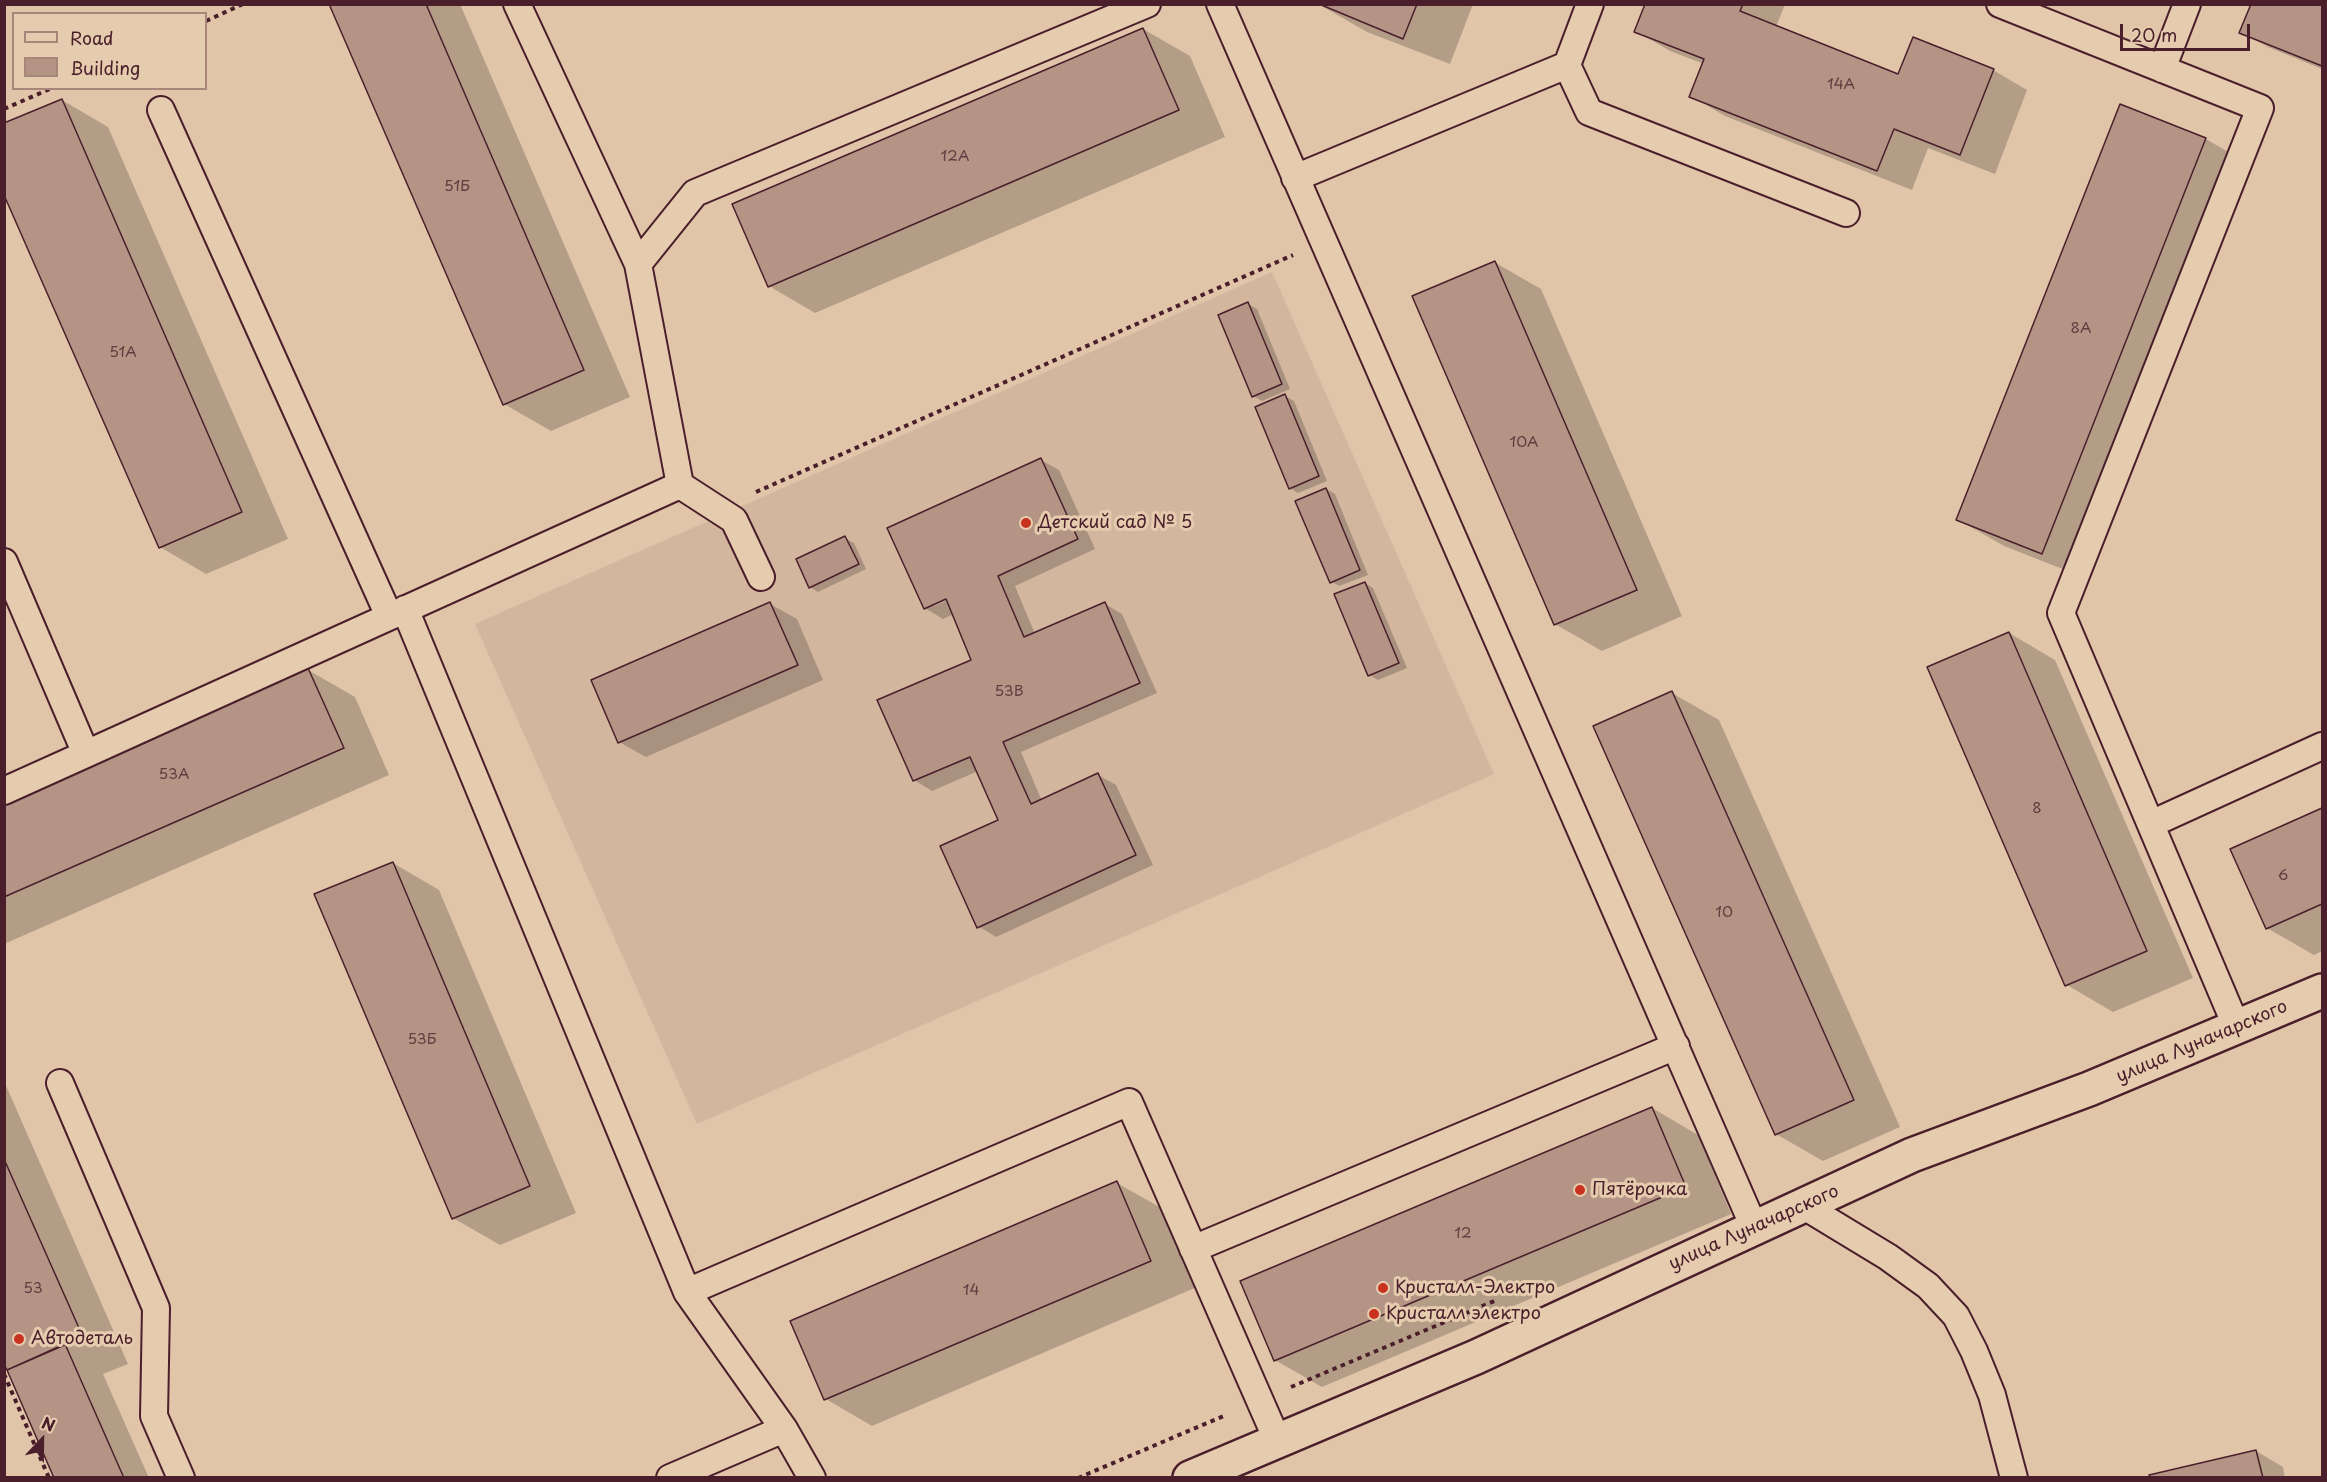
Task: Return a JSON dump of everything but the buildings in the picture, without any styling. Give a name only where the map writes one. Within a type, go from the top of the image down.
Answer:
[{"type":"street","name":"улица Луначарского","points":[[1190,1478],[1476,1357],[1912,1155],[2089,1089],[2322,991]]},
{"type":"lane","points":[[517,4],[638,264],[680,486],[734,520],[761,577]]},
{"type":"lane","points":[[638,264],[695,193],[1147,4]]},
{"type":"lane","points":[[1220,4],[1754,1227]]},
{"type":"lane","points":[[1590,4],[1567,65],[1589,112],[1846,213]]},
{"type":"lane","points":[[2000,4],[2260,108],[2061,613],[2237,1028]]},
{"type":"lane","points":[[2162,69],[2187,4]]},
{"type":"lane","points":[[1295,178],[1567,65]]},
{"type":"lane","points":[[161,110],[397,612],[687,1292],[783,1428],[812,1478]]},
{"type":"lane","points":[[4,791],[680,486]]},
{"type":"lane","points":[[4,562],[86,754]]},
{"type":"lane","points":[[2151,824],[2322,746]]},
{"type":"lane","points":[[1193,1250],[1676,1046]]},
{"type":"lane","points":[[60,1083],[156,1308],[154,1416],[181,1478]]},
{"type":"lane","points":[[687,1292],[1128,1102],[1278,1442]]},
{"type":"lane","points":[[1804,1206],[1888,1257],[1928,1286],[1956,1316],[1974,1350],[1992,1395],[2014,1478]]},
{"type":"lane","points":[[670,1478],[783,1428]]},
{"type":"path","points":[[207,21],[243,4]]},
{"type":"path","points":[[4,109],[47,90]]},
{"type":"path","points":[[717,509],[1324,242]]},
{"type":"path","points":[[4,1374],[49,1478]]},
{"type":"shaded area","points":[[1272,272],[1494,774],[697,1124],[475,624]]},
{"type":"place","name":"Детский сад № 5","points":[[1026,523]]},
{"type":"place","name":"Пятёрочка","points":[[1580,1190]]},
{"type":"place","name":"Кристалл-Электро","points":[[1383,1288]]},
{"type":"place","name":"Кристалл электро","points":[[1374,1314]]},
{"type":"place","name":"Автодеталь","points":[[19,1339]]}]
